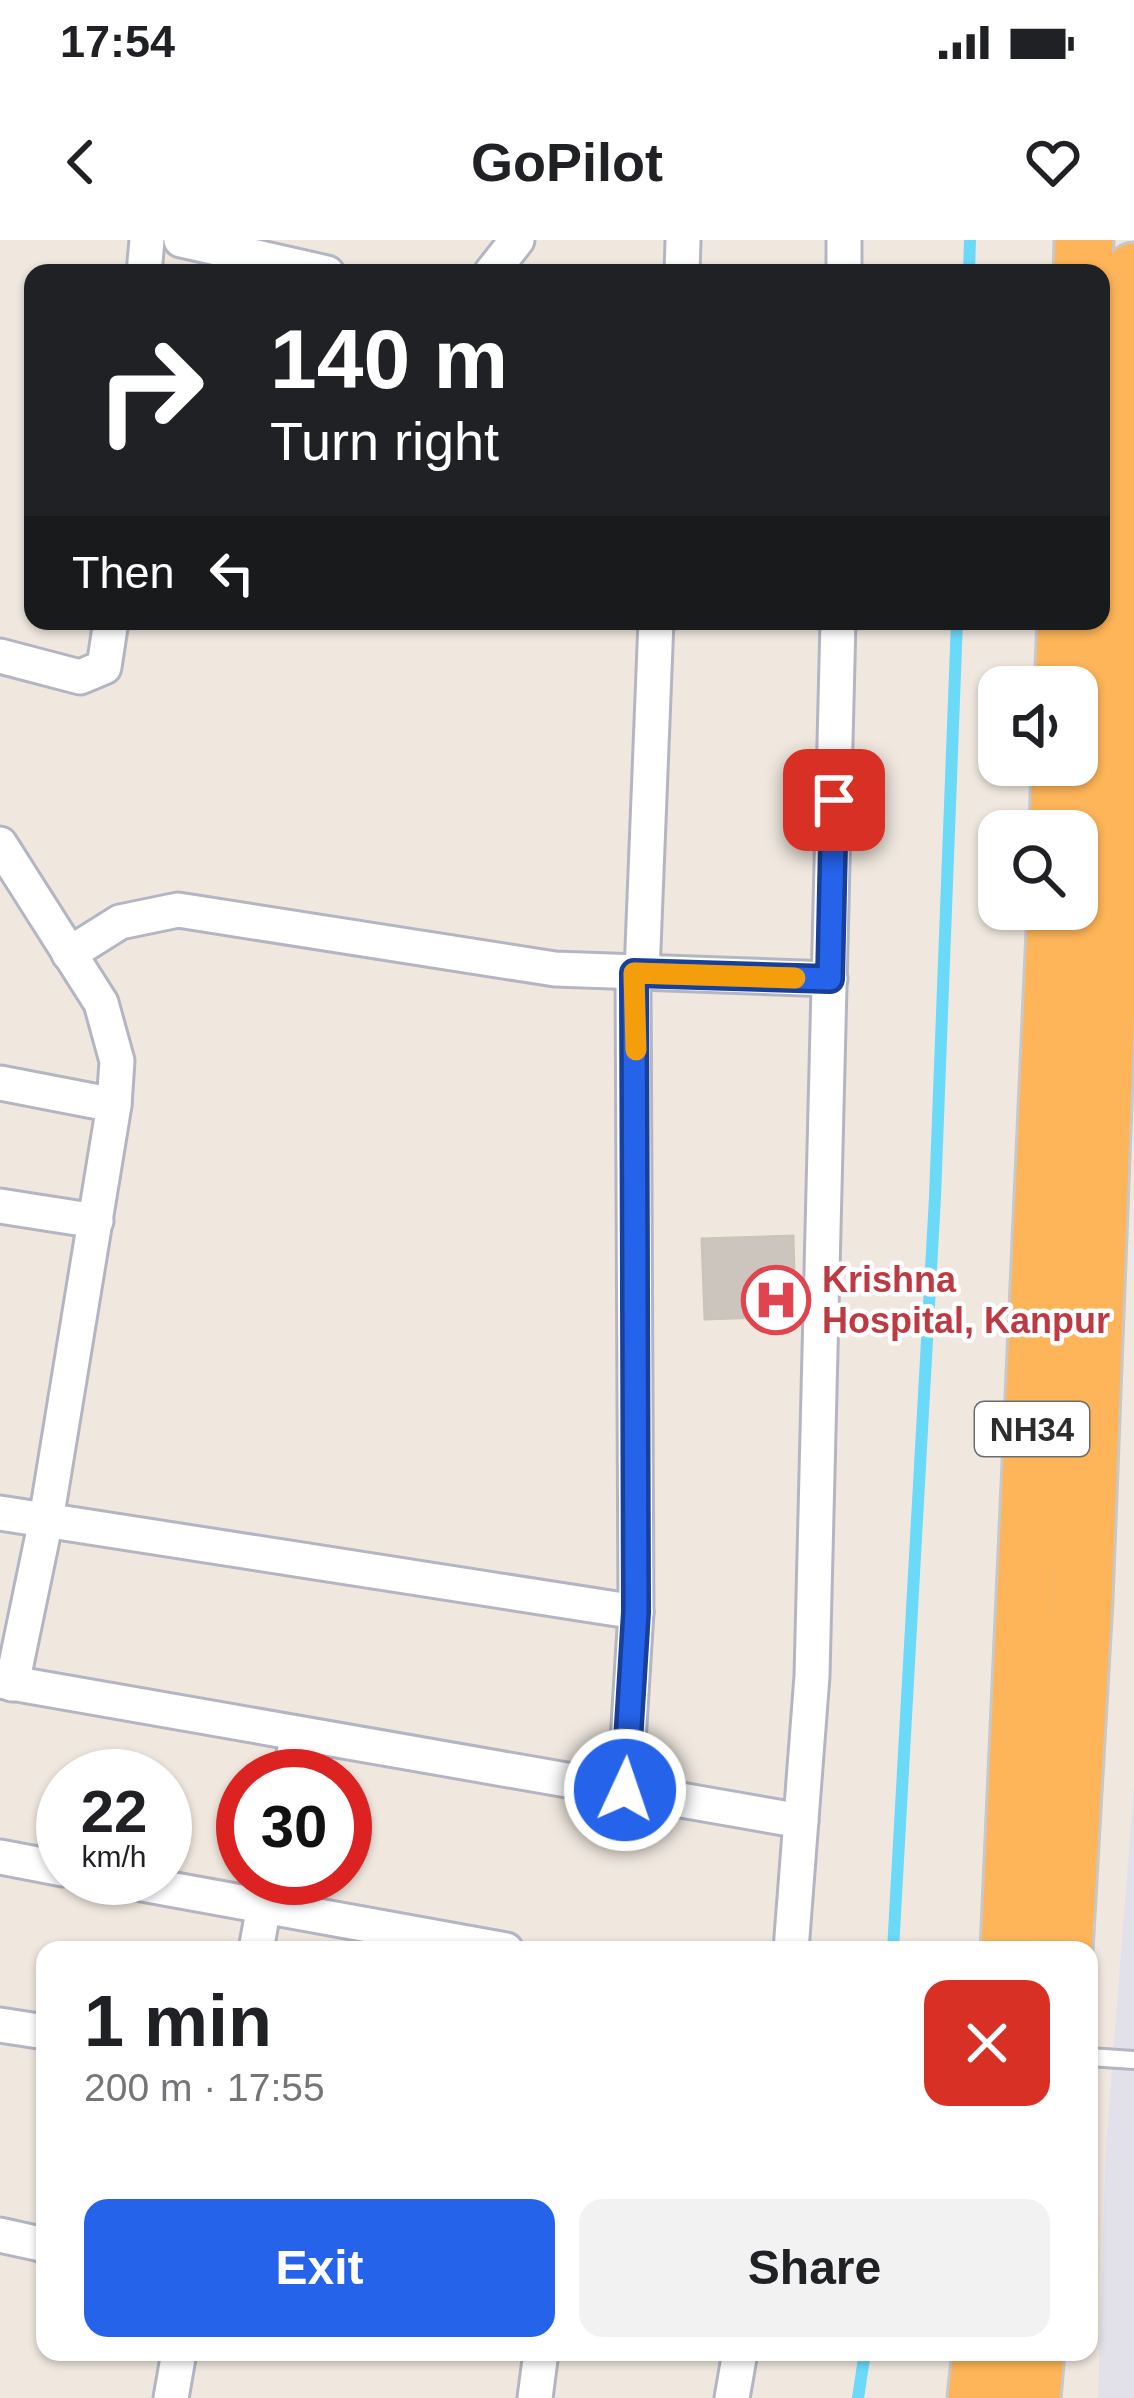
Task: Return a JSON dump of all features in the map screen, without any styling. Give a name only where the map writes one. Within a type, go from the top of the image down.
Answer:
[{"type":"highway","name":"NH34","points":[[1011,1941],[1082,1125],[1134,272]]},
{"type":"highway","points":[[1065,666],[1067,630]]},
{"type":"highway","name":"NH34","points":[[1059,930],[1082,1125],[1063,1941]]},
{"type":"highway","points":[[977,2398],[981,2361]]},
{"type":"highway","points":[[1031,2398],[1034,2361]]},
{"type":"street","points":[[181,240],[286,264]]},
{"type":"street","points":[[498,264],[518,240]]},
{"type":"street","points":[[0,656],[80,677],[92,675],[104,667],[110,630]]},
{"type":"street","points":[[625,1790],[636,1612],[638,973],[656,630]]},
{"type":"street","points":[[792,1941],[812,1676],[838,630]]},
{"type":"street","points":[[0,844],[101,1003],[117,1060],[114,1106],[46,1520],[6,1683],[801,1821]]},
{"type":"street","points":[[70,954],[120,922],[178,910],[555,969],[830,979]]},
{"type":"street","points":[[0,1083],[114,1106]]},
{"type":"street","points":[[0,1206],[96,1222]]},
{"type":"street","points":[[0,1513],[636,1612]]},
{"type":"street","points":[[295,1749],[298,1735]]},
{"type":"street","points":[[0,1857],[36,1864]]},
{"type":"street","points":[[258,1941],[264,1905]]},
{"type":"street","points":[[320,1905],[469,1941]]},
{"type":"street","points":[[0,2025],[36,2031]]},
{"type":"street","points":[[0,2235],[36,2243]]},
{"type":"street","points":[[171,2398],[177,2361]]},
{"type":"street","points":[[535,2398],[540,2361]]},
{"type":"street","points":[[732,2398],[738,2361]]},
{"type":"lane","points":[[1098,2058],[1131,2060]]},
{"type":"shaded area","points":[[1134,1786],[1134,2398],[1098,2398],[1106,2147]]},
{"type":"building","points":[[793,1236],[795,1316],[705,1319],[702,1239]]},
{"type":"waterway","points":[[969,264],[970,240]]},
{"type":"waterway","points":[[894,1941],[935,1197],[957,630]]},
{"type":"waterway","points":[[858,2398],[864,2361]]},
{"type":"slow traffic","points":[[636,1050],[634,973],[795,978]]},
{"type":"place","name":"Krishna Hospital, Kanpur","points":[[776,1300]]},
{"type":"route","points":[[625,1790],[636,1612],[631,1504],[638,1148],[634,973],[830,979],[834,800]]}]
